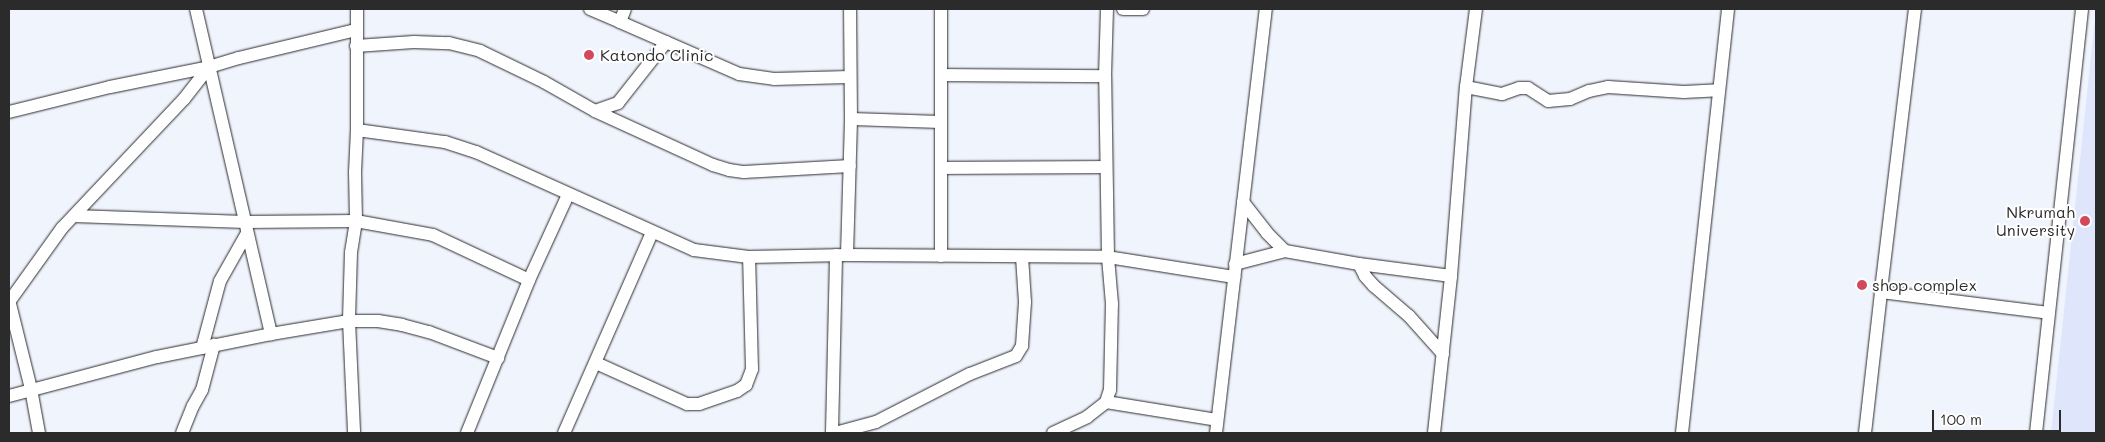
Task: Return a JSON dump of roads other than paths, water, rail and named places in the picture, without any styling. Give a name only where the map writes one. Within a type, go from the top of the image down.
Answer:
[{"type":"street","points":[[196,9],[271,334]]},
{"type":"street","points":[[354,433],[349,321],[351,252],[356,221],[356,9]]},
{"type":"street","points":[[590,9],[739,74],[757,78],[849,77]]},
{"type":"street","points":[[620,22],[625,9]]},
{"type":"street","points":[[850,9],[850,166],[841,255],[833,433],[876,422],[970,374],[1016,356],[1022,346],[1025,302],[1022,257]]},
{"type":"street","points":[[941,9],[943,75],[941,256]]},
{"type":"street","points":[[1053,433],[1086,417],[1106,402],[1110,390],[1112,304],[1108,257],[1106,167],[1105,76],[1107,15],[1121,9],[1143,9]]},
{"type":"street","points":[[1106,402],[1216,427],[1266,9]]},
{"type":"street","points":[[1434,433],[1451,276],[1466,87],[1476,9]]},
{"type":"street","points":[[1682,433],[1728,9]]},
{"type":"street","points":[[1865,433],[1915,9]]},
{"type":"street","points":[[2036,433],[2082,9]]},
{"type":"street","points":[[9,112],[110,87],[210,67],[239,58],[356,30]]},
{"type":"street","points":[[356,46],[414,42],[440,43],[480,51],[544,82],[619,122],[713,165],[729,170],[744,172],[850,166]]},
{"type":"street","points":[[596,111],[618,103],[666,42]]},
{"type":"street","points":[[39,433],[31,389],[9,301],[62,228],[184,99],[210,67]]},
{"type":"street","points":[[943,75],[1105,76]]},
{"type":"street","points":[[1466,87],[1502,94],[1519,88],[1528,88],[1548,101],[1570,100],[1589,91],[1608,87],[1684,92],[1718,90]]},
{"type":"street","points":[[618,103],[619,122]]},
{"type":"street","points":[[851,119],[941,122]]},
{"type":"street","points":[[357,130],[445,142],[476,152],[652,233],[694,250],[749,257],[841,255],[1108,257],[1234,277]]},
{"type":"street","points":[[941,168],[1106,167]]},
{"type":"street","points":[[468,433],[530,280],[568,195]]},
{"type":"street","points":[[91,197],[108,217]]},
{"type":"street","points":[[1243,202],[1267,233],[1285,251]]},
{"type":"street","points":[[74,216],[246,228],[356,221],[433,235],[530,280]]},
{"type":"street","points":[[182,433],[202,390],[220,281],[246,228]]},
{"type":"street","points":[[564,433],[652,233]]},
{"type":"street","points":[[1235,264],[1285,251],[1359,264],[1451,276]]},
{"type":"street","points":[[596,363],[687,404],[699,404],[742,388],[750,378],[752,369],[749,257]]},
{"type":"street","points":[[1359,264],[1365,276],[1374,286],[1409,316],[1443,354]]},
{"type":"street","points":[[1881,292],[2050,313]]},
{"type":"street","points":[[9,396],[208,346],[349,321],[378,321],[402,325],[429,332],[498,358]]},
{"type":"place","name":"Katondo Clinic","points":[[589,55]]},
{"type":"place","name":"Nkrumah University","points":[[2085,221]]},
{"type":"place","name":"shop complex","points":[[1862,285]]}]
